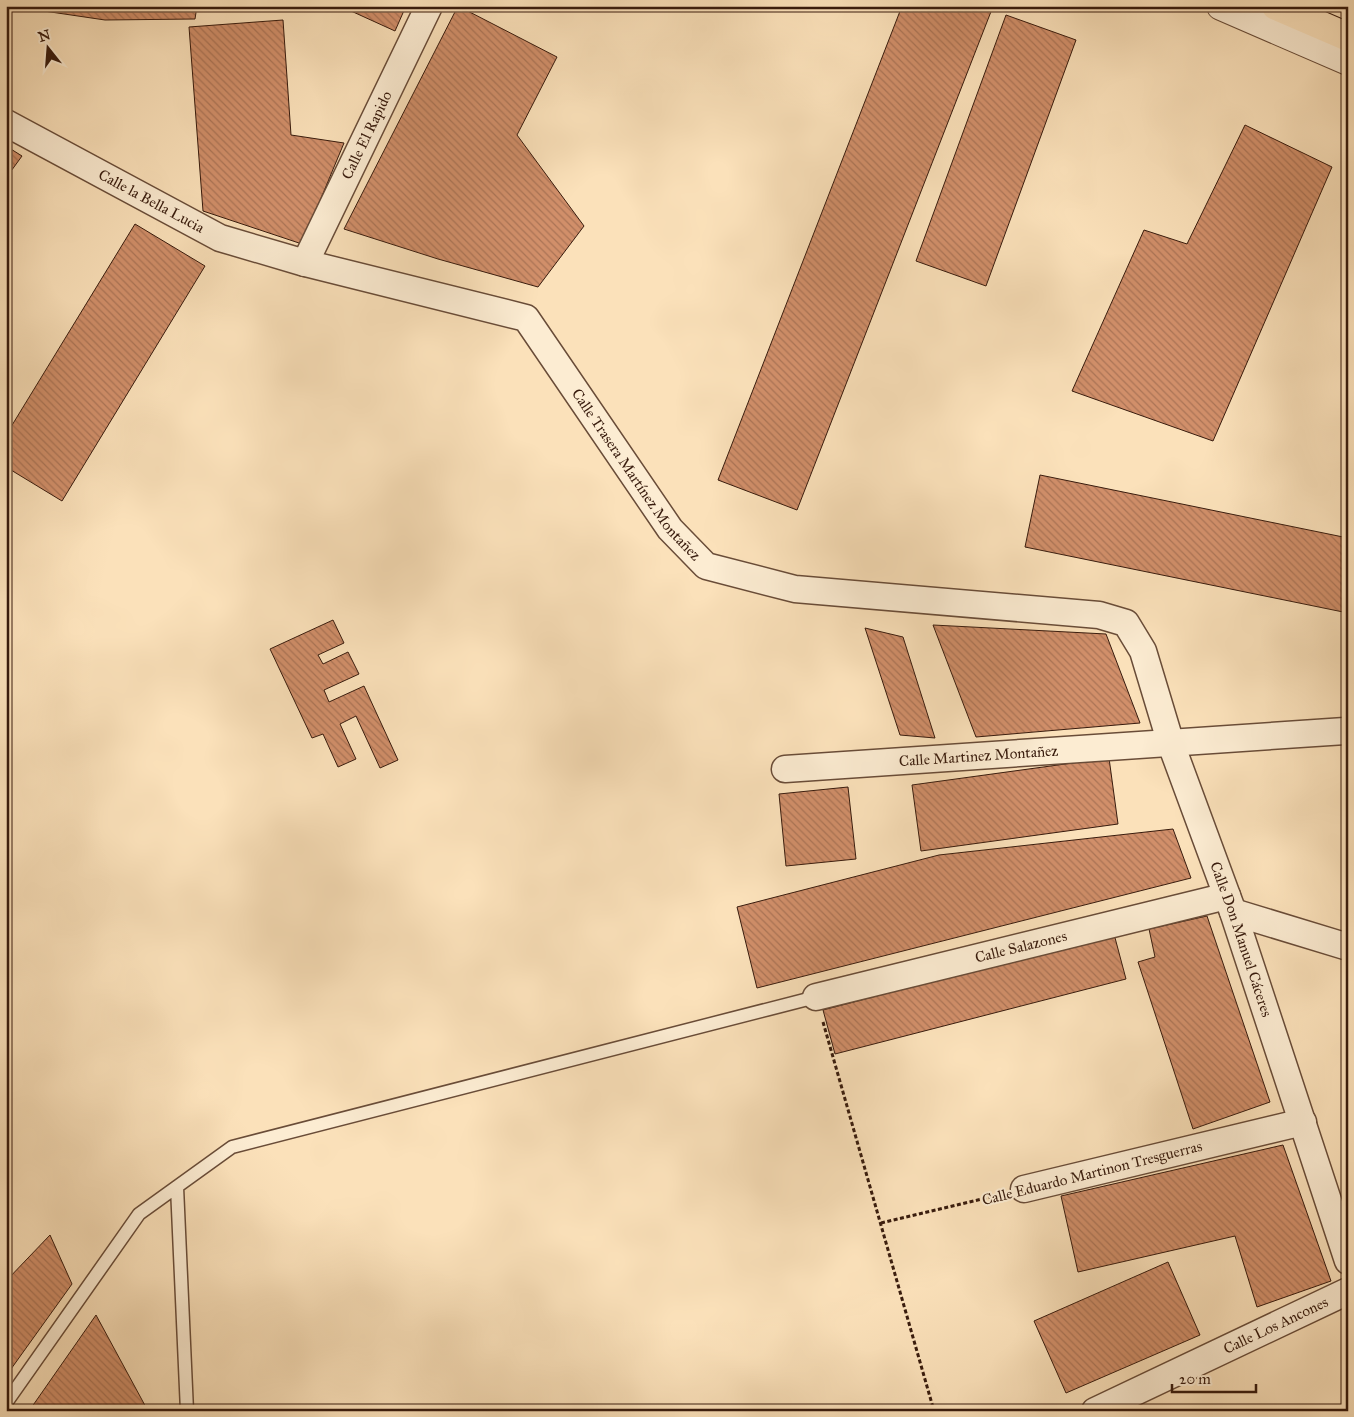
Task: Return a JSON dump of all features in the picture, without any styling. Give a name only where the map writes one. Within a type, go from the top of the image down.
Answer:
[{"type":"main road","points":[[1276,6],[1348,37]]},
{"type":"main road","points":[[1313,6],[1348,21]]},
{"type":"street","name":"Calle El Rapido","points":[[305,263],[429,6]]},
{"type":"street","points":[[1221,6],[1348,61]]},
{"type":"street","name":"Calle la Bella Lucia","points":[[6,123],[220,238],[305,263]]},
{"type":"street","name":"Calle Trasera Martínez Montañez","points":[[305,263],[526,318],[670,529],[706,566],[795,589],[1099,615],[1126,623]]},
{"type":"street","name":"Calle Don Manuel Cáceres","points":[[1126,623],[1143,651],[1171,744],[1230,904],[1348,1261]]},
{"type":"street","name":"Calle Martinez Montañez","points":[[785,769],[1348,732]]},
{"type":"street","points":[[1230,904],[1348,947]]},
{"type":"street","name":"Calle Salazones","points":[[816,997],[1230,904]]},
{"type":"street","name":"Calle Eduardo Martinon Tresguerras","points":[[1024,1189],[1303,1122]]},
{"type":"street","name":"Calle Los Ancones","points":[[1095,1411],[1348,1291]]},
{"type":"lane","points":[[6,1403],[139,1214],[232,1147],[816,997]]},
{"type":"lane","points":[[177,1187],[187,1411]]},
{"type":"path","points":[[816,997],[934,1411]]},
{"type":"path","name":"Calle Eduardo Martinon Tresguerras","points":[[881,1223],[1024,1189]]},
{"type":"building","points":[[10,6],[197,6],[195,19],[105,20]]},
{"type":"building","points":[[340,6],[406,6],[395,31]]},
{"type":"building","points":[[458,6],[557,57],[517,135],[584,226],[538,287],[438,259],[344,229]]},
{"type":"building","points":[[902,6],[984,6],[992,9],[797,510],[718,480]]},
{"type":"building","points":[[1006,15],[1076,40],[986,286],[916,261]]},
{"type":"building","points":[[283,20],[291,135],[344,143],[302,244],[203,211],[189,27]]},
{"type":"building","points":[[1245,125],[1332,167],[1213,441],[1072,391],[1144,230],[1187,244]]},
{"type":"building","points":[[6,146],[22,156],[6,178]]},
{"type":"building","points":[[135,224],[205,266],[62,501],[6,467],[6,435]]},
{"type":"building","points":[[1040,475],[1348,538],[1348,613],[1025,547]]},
{"type":"building","points":[[333,620],[344,643],[318,655],[323,664],[348,652],[359,674],[324,690],[329,702],[364,686],[398,760],[380,768],[356,716],[340,724],[356,759],[338,767],[323,734],[312,738],[270,649]]},
{"type":"building","points":[[933,625],[1106,634],[1140,723],[976,737]]},
{"type":"building","points":[[865,628],[903,637],[935,738],[900,735]]},
{"type":"building","points":[[1109,758],[1118,824],[921,851],[912,785]]},
{"type":"building","points":[[848,787],[856,859],[786,866],[779,794]]},
{"type":"building","points":[[1173,829],[1191,878],[757,988],[737,907],[939,855]]},
{"type":"building","points":[[1207,916],[1270,1102],[1193,1129],[1138,962],[1155,957],[1149,929]]},
{"type":"building","points":[[1114,934],[1126,979],[835,1054],[823,1010]]},
{"type":"building","points":[[1283,1145],[1331,1281],[1257,1307],[1235,1236],[1078,1272],[1061,1196]]},
{"type":"building","points":[[50,1235],[72,1284],[6,1376],[6,1281]]},
{"type":"building","points":[[1168,1262],[1200,1335],[1066,1393],[1034,1321]]},
{"type":"building","points":[[96,1315],[148,1411],[29,1411]]}]
